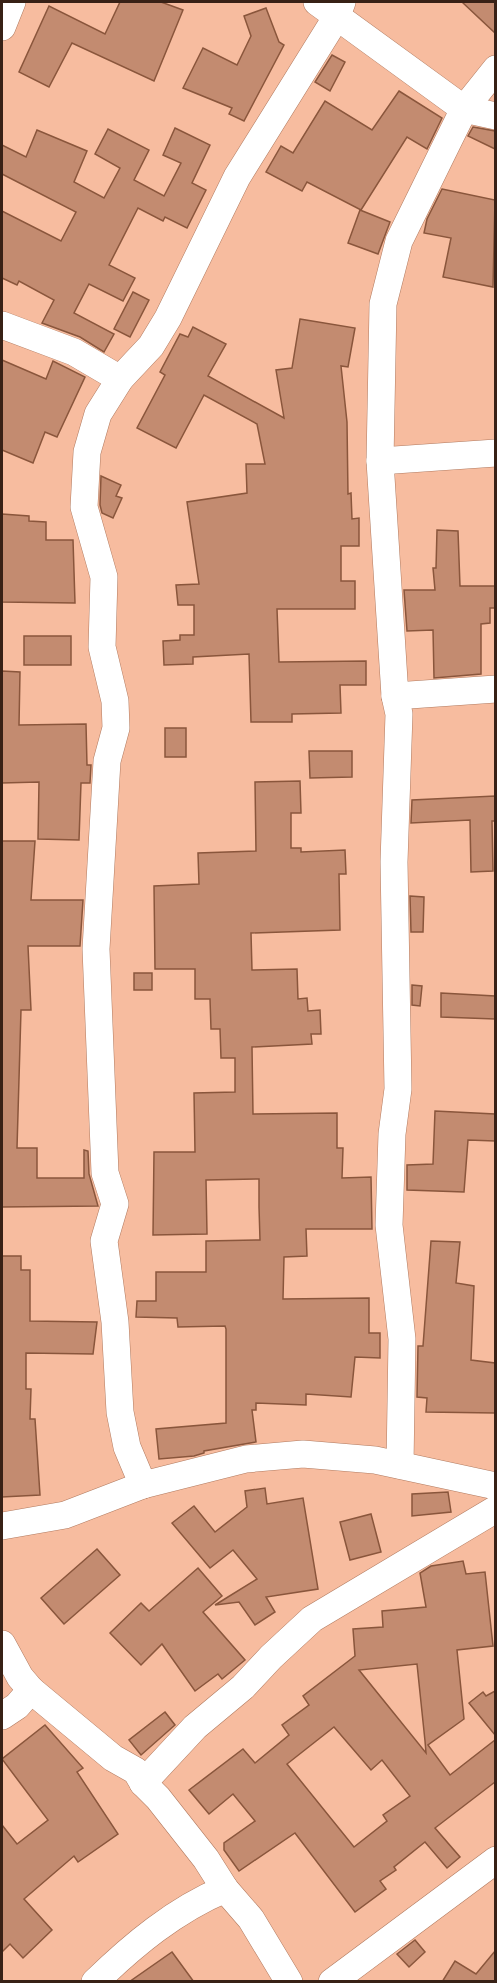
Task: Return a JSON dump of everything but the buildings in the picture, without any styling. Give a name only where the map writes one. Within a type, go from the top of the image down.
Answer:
[{"type":"street","points":[[2,27],[12,2]]},
{"type":"street","points":[[143,1485],[127,1447],[120,1412],[115,1322],[104,1241],[115,1204],[105,1173],[96,949],[107,761],[116,728],[115,701],[102,646],[104,577],[84,507],[87,452],[98,414],[120,379],[152,346],[237,177],[332,7],[464,109],[495,116]]},
{"type":"street","points":[[400,1465],[402,1339],[389,1225],[392,1134],[398,1089],[394,941],[399,714],[395,696],[380,462],[383,304],[399,241],[464,109],[495,69]]},
{"type":"street","points":[[2,325],[74,352],[120,379]]},
{"type":"street","points":[[380,462],[495,453]]},
{"type":"street","points":[[395,696],[495,689]]},
{"type":"street","points":[[2,1526],[65,1515],[143,1485],[246,1459],[280,1456],[337,1455],[400,1465],[495,1486]]},
{"type":"street","points":[[142,1783],[195,1727],[243,1688],[271,1657],[312,1619],[495,1509]]},
{"type":"street","points":[[2,1644],[20,1677],[31,1690],[96,1745],[136,1771],[142,1783],[158,1798],[206,1859],[225,1889],[269,1945],[289,1982]]},
{"type":"street","points":[[2,1716],[31,1690]]},
{"type":"street","points":[[332,1982],[495,1860]]},
{"type":"street","points":[[96,1982],[144,1937],[177,1915],[225,1889]]}]
